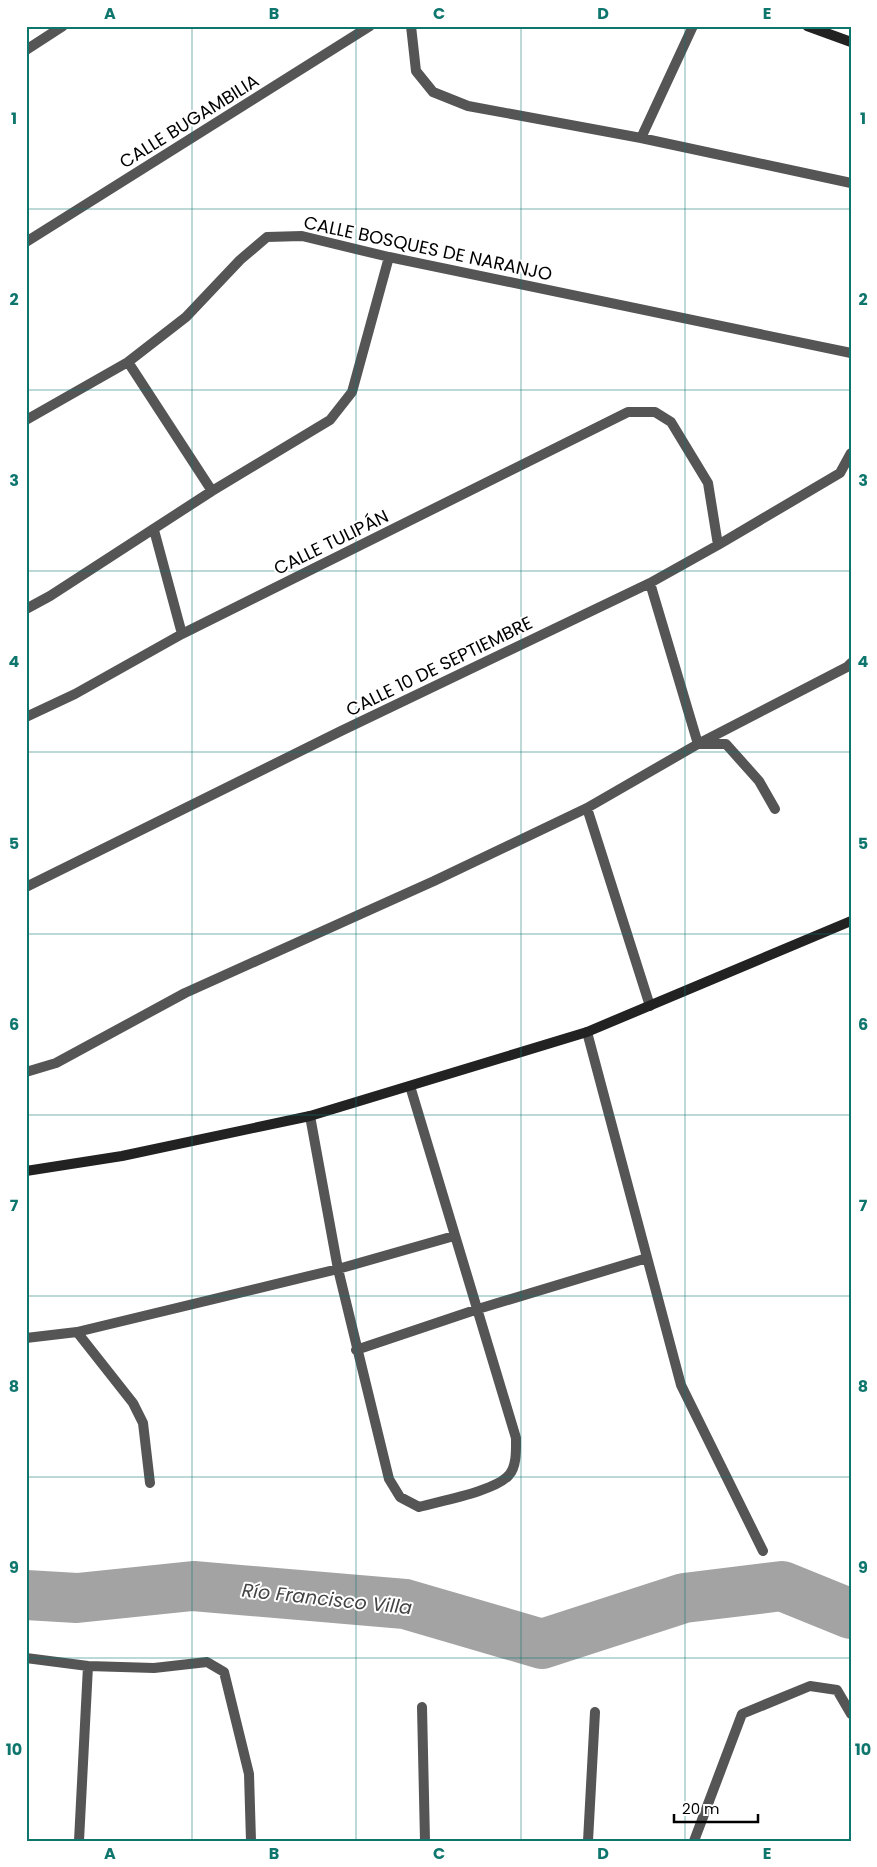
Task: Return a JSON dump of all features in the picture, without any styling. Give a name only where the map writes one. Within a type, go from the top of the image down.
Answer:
[{"type":"main road","points":[[808,26],[851,42]]},
{"type":"main road","points":[[26,1171],[122,1156],[310,1116],[410,1086],[587,1032],[851,921]]},
{"type":"street","points":[[26,50],[63,26]]},
{"type":"street","name":"CALLE BUGAMBILIA","points":[[26,242],[370,26]]},
{"type":"street","points":[[411,26],[416,71],[433,92],[468,106],[641,138],[851,183]]},
{"type":"street","points":[[641,138],[693,26]]},
{"type":"street","name":"CALLE BOSQUES DE NARANJO","points":[[26,420],[128,362],[186,317],[240,260],[267,237],[302,236],[389,258],[851,353]]},
{"type":"street","points":[[26,609],[154,530],[212,491],[330,420],[352,392],[389,258]]},
{"type":"street","points":[[128,362],[212,491]]},
{"type":"street","name":"CALLE TULIPÁN","points":[[26,718],[75,694],[182,634],[628,412],[655,412],[671,422],[708,484],[718,546]]},
{"type":"street","name":"CALLE 10 DE SEPTIEMBRE","points":[[26,887],[341,731],[650,583],[718,546],[840,473],[851,453]]},
{"type":"street","points":[[154,530],[182,634]]},
{"type":"street","points":[[650,583],[698,744]]},
{"type":"street","points":[[26,1072],[56,1063],[185,993],[434,881],[587,808],[698,744],[847,667],[851,662]]},
{"type":"street","points":[[698,744],[726,744],[759,781],[774,809]]},
{"type":"street","points":[[587,808],[650,1006]]},
{"type":"street","points":[[587,1032],[681,1385],[763,1551]]},
{"type":"street","points":[[310,1116],[338,1269],[356,1350],[389,1479],[400,1498],[419,1507],[492,1487],[509,1475],[515,1462],[516,1438],[410,1086]]},
{"type":"street","points":[[26,1338],[77,1332],[338,1269],[454,1236]]},
{"type":"street","points":[[356,1350],[478,1309],[647,1258]]},
{"type":"street","points":[[77,1332],[133,1403],[143,1423],[150,1484]]},
{"type":"street","points":[[26,1658],[88,1666],[154,1668],[207,1662],[224,1672],[249,1774],[251,1841]]},
{"type":"street","points":[[79,1841],[88,1666]]},
{"type":"street","points":[[694,1841],[742,1714],[810,1686],[837,1690],[851,1714]]},
{"type":"street","points":[[422,1707],[425,1841]]},
{"type":"street","points":[[588,1841],[595,1712]]},
{"type":"waterway","name":"Río Francisco Villa","points":[[26,1595],[77,1598],[193,1586],[405,1604],[542,1644],[684,1598],[782,1586],[851,1614]]}]
